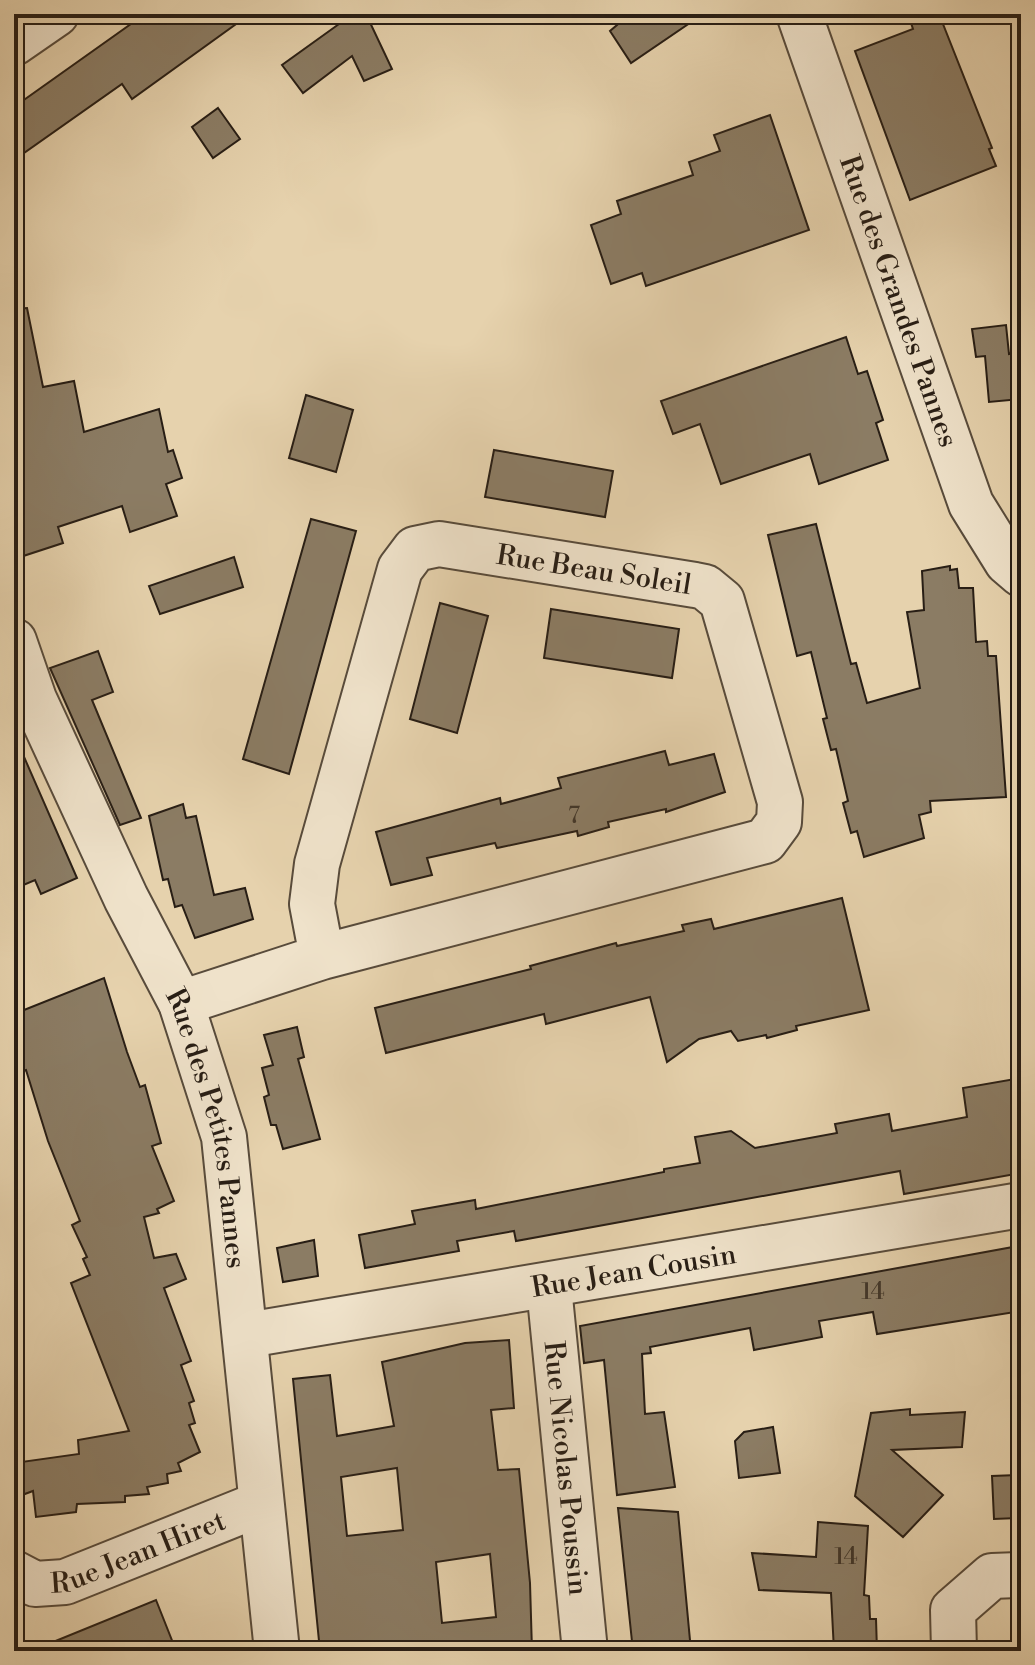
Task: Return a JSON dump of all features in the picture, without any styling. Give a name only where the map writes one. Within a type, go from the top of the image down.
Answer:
[{"type":"street","points":[[14,43],[56,14]]},
{"type":"street","name":"Rue des Grandes Pannes","points":[[799,14],[971,504],[1007,562],[1021,574]]},
{"type":"street","name":"Rue Beau Soleil","points":[[181,1003],[322,957],[765,841],[779,822],[780,802],[722,601],[705,587],[695,585],[439,544],[415,549],[400,569],[317,864],[312,904],[322,957]]},
{"type":"street","name":"Rue des Petites Pannes","points":[[14,641],[34,699],[60,756],[126,898],[181,1003],[224,1137],[247,1335],[260,1504],[277,1651]]},
{"type":"street","name":"Rue Jean Cousin","points":[[247,1335],[549,1287],[1021,1205]]},
{"type":"street","name":"Rue Nicolas Poussin","points":[[549,1287],[585,1651]]},
{"type":"street","name":"Rue Jean Hiret","points":[[14,1573],[35,1584],[65,1582],[260,1504]]},
{"type":"street","points":[[954,1651],[953,1610],[992,1576],[1021,1575]]},
{"type":"building","points":[[145,14],[250,14],[132,99],[122,84],[14,160],[14,107]]},
{"type":"building","points":[[334,14],[366,14],[392,69],[364,81],[352,56],[303,93],[282,65],[339,24]]},
{"type":"building","points":[[610,14],[703,14],[631,63],[610,31],[617,25]]},
{"type":"building","points":[[908,14],[939,14],[992,148],[989,149],[996,166],[910,200],[855,51],[913,29]]},
{"type":"building","points":[[218,108],[240,139],[213,158],[192,127]]},
{"type":"building","points":[[770,115],[809,230],[646,286],[642,273],[611,284],[591,225],[621,214],[617,201],[693,175],[689,162],[720,151],[714,135]]},
{"type":"building","points":[[27,308],[43,387],[74,381],[84,432],[159,409],[168,452],[173,450],[182,478],[166,484],[177,516],[130,532],[122,506],[58,527],[63,543],[14,559],[14,309]]},
{"type":"building","points":[[1006,325],[1009,354],[1021,352],[1021,399],[989,402],[985,356],[976,357],[972,329]]},
{"type":"building","points":[[846,337],[858,374],[867,371],[883,420],[876,423],[888,460],[819,484],[810,454],[721,484],[700,424],[673,434],[661,401]]},
{"type":"building","points":[[306,395],[353,410],[336,472],[289,458]]},
{"type":"building","points":[[494,450],[613,471],[605,517],[485,497]]},
{"type":"building","points":[[311,519],[356,531],[289,774],[243,759]]},
{"type":"building","points":[[816,524],[851,664],[856,663],[867,703],[920,688],[907,612],[924,610],[922,571],[950,566],[950,570],[957,569],[959,588],[973,588],[976,642],[987,641],[988,656],[996,656],[1006,797],[930,801],[931,812],[919,815],[924,838],[864,857],[857,831],[851,833],[843,803],[848,801],[836,749],[831,750],[823,719],[827,718],[811,652],[797,656],[768,535]]},
{"type":"building","points":[[234,557],[243,587],[160,614],[149,586]]},
{"type":"building","points":[[440,603],[488,616],[457,733],[410,719]]},
{"type":"building","points":[[551,609],[679,629],[672,678],[544,658]]},
{"type":"building","points":[[98,651],[113,692],[92,700],[141,818],[120,825],[50,668]]},
{"type":"building","points":[[14,734],[77,878],[41,894],[35,880],[14,889]]},
{"type":"building","points":[[665,751],[669,765],[714,754],[725,792],[666,812],[666,809],[608,822],[609,827],[578,836],[577,831],[497,848],[495,843],[427,858],[432,875],[391,885],[376,832],[500,798],[501,804],[561,788],[558,778]]},
{"type":"building","points":[[183,804],[186,818],[196,816],[214,895],[245,888],[253,919],[195,938],[182,905],[175,907],[168,879],[163,880],[149,816]]},
{"type":"building","points":[[842,898],[869,1010],[796,1026],[797,1030],[767,1038],[766,1035],[738,1041],[731,1031],[699,1039],[667,1062],[650,997],[546,1024],[544,1014],[386,1053],[375,1008],[531,969],[530,966],[616,943],[617,946],[684,931],[682,925],[711,919],[714,929]]},
{"type":"building","points":[[104,978],[140,1087],[145,1085],[161,1143],[152,1146],[174,1201],[157,1209],[159,1213],[144,1217],[154,1258],[176,1254],[186,1279],[164,1288],[191,1361],[181,1365],[194,1401],[189,1403],[195,1423],[189,1425],[200,1452],[178,1463],[181,1471],[167,1474],[168,1483],[147,1487],[149,1494],[125,1496],[125,1502],[77,1504],[76,1512],[36,1517],[33,1491],[14,1498],[14,1463],[79,1454],[78,1440],[129,1431],[71,1283],[90,1275],[83,1259],[87,1257],[72,1225],[80,1221],[48,1141],[26,1070],[23,1071],[14,1041],[14,1014]]},
{"type":"building","points":[[297,1027],[304,1057],[298,1059],[320,1139],[283,1149],[276,1125],[271,1125],[264,1097],[269,1095],[262,1068],[273,1065],[264,1035]]},
{"type":"building","points":[[1021,1078],[1021,1173],[904,1194],[900,1171],[516,1241],[514,1231],[457,1241],[459,1251],[365,1268],[359,1235],[415,1224],[412,1211],[475,1200],[476,1209],[700,1163],[695,1137],[731,1131],[755,1148],[837,1133],[835,1124],[889,1114],[892,1131],[967,1117],[963,1088]]},
{"type":"building","points":[[314,1240],[318,1276],[283,1282],[277,1248]]},
{"type":"building","points":[[1013,1247],[1015,1260],[1021,1259],[1021,1311],[877,1334],[873,1312],[819,1321],[822,1337],[754,1350],[750,1328],[650,1347],[651,1353],[642,1354],[645,1414],[664,1412],[675,1487],[617,1495],[604,1360],[584,1363],[580,1326]]},
{"type":"building","points":[[509,1340],[514,1408],[491,1410],[498,1470],[519,1469],[530,1583],[532,1651],[320,1651],[293,1379],[330,1375],[337,1436],[394,1426],[382,1362],[465,1343]],"holes":[[[397,1468],[403,1530],[347,1536],[341,1477]],[[490,1554],[496,1617],[442,1623],[436,1562]]]},
{"type":"building","points":[[910,1409],[910,1415],[965,1412],[962,1447],[892,1450],[943,1495],[903,1537],[855,1496],[871,1413]]},
{"type":"building","points":[[773,1427],[780,1473],[739,1478],[735,1441],[744,1432]]},
{"type":"building","points":[[1021,1475],[1021,1518],[994,1519],[992,1476]]},
{"type":"building","points":[[618,1508],[678,1512],[691,1651],[633,1651]]},
{"type":"building","points":[[818,1522],[868,1526],[864,1595],[869,1596],[870,1619],[876,1619],[877,1651],[834,1651],[831,1593],[759,1590],[752,1553],[816,1557]]},
{"type":"building","points":[[156,1600],[173,1643],[152,1651],[31,1651]]}]
